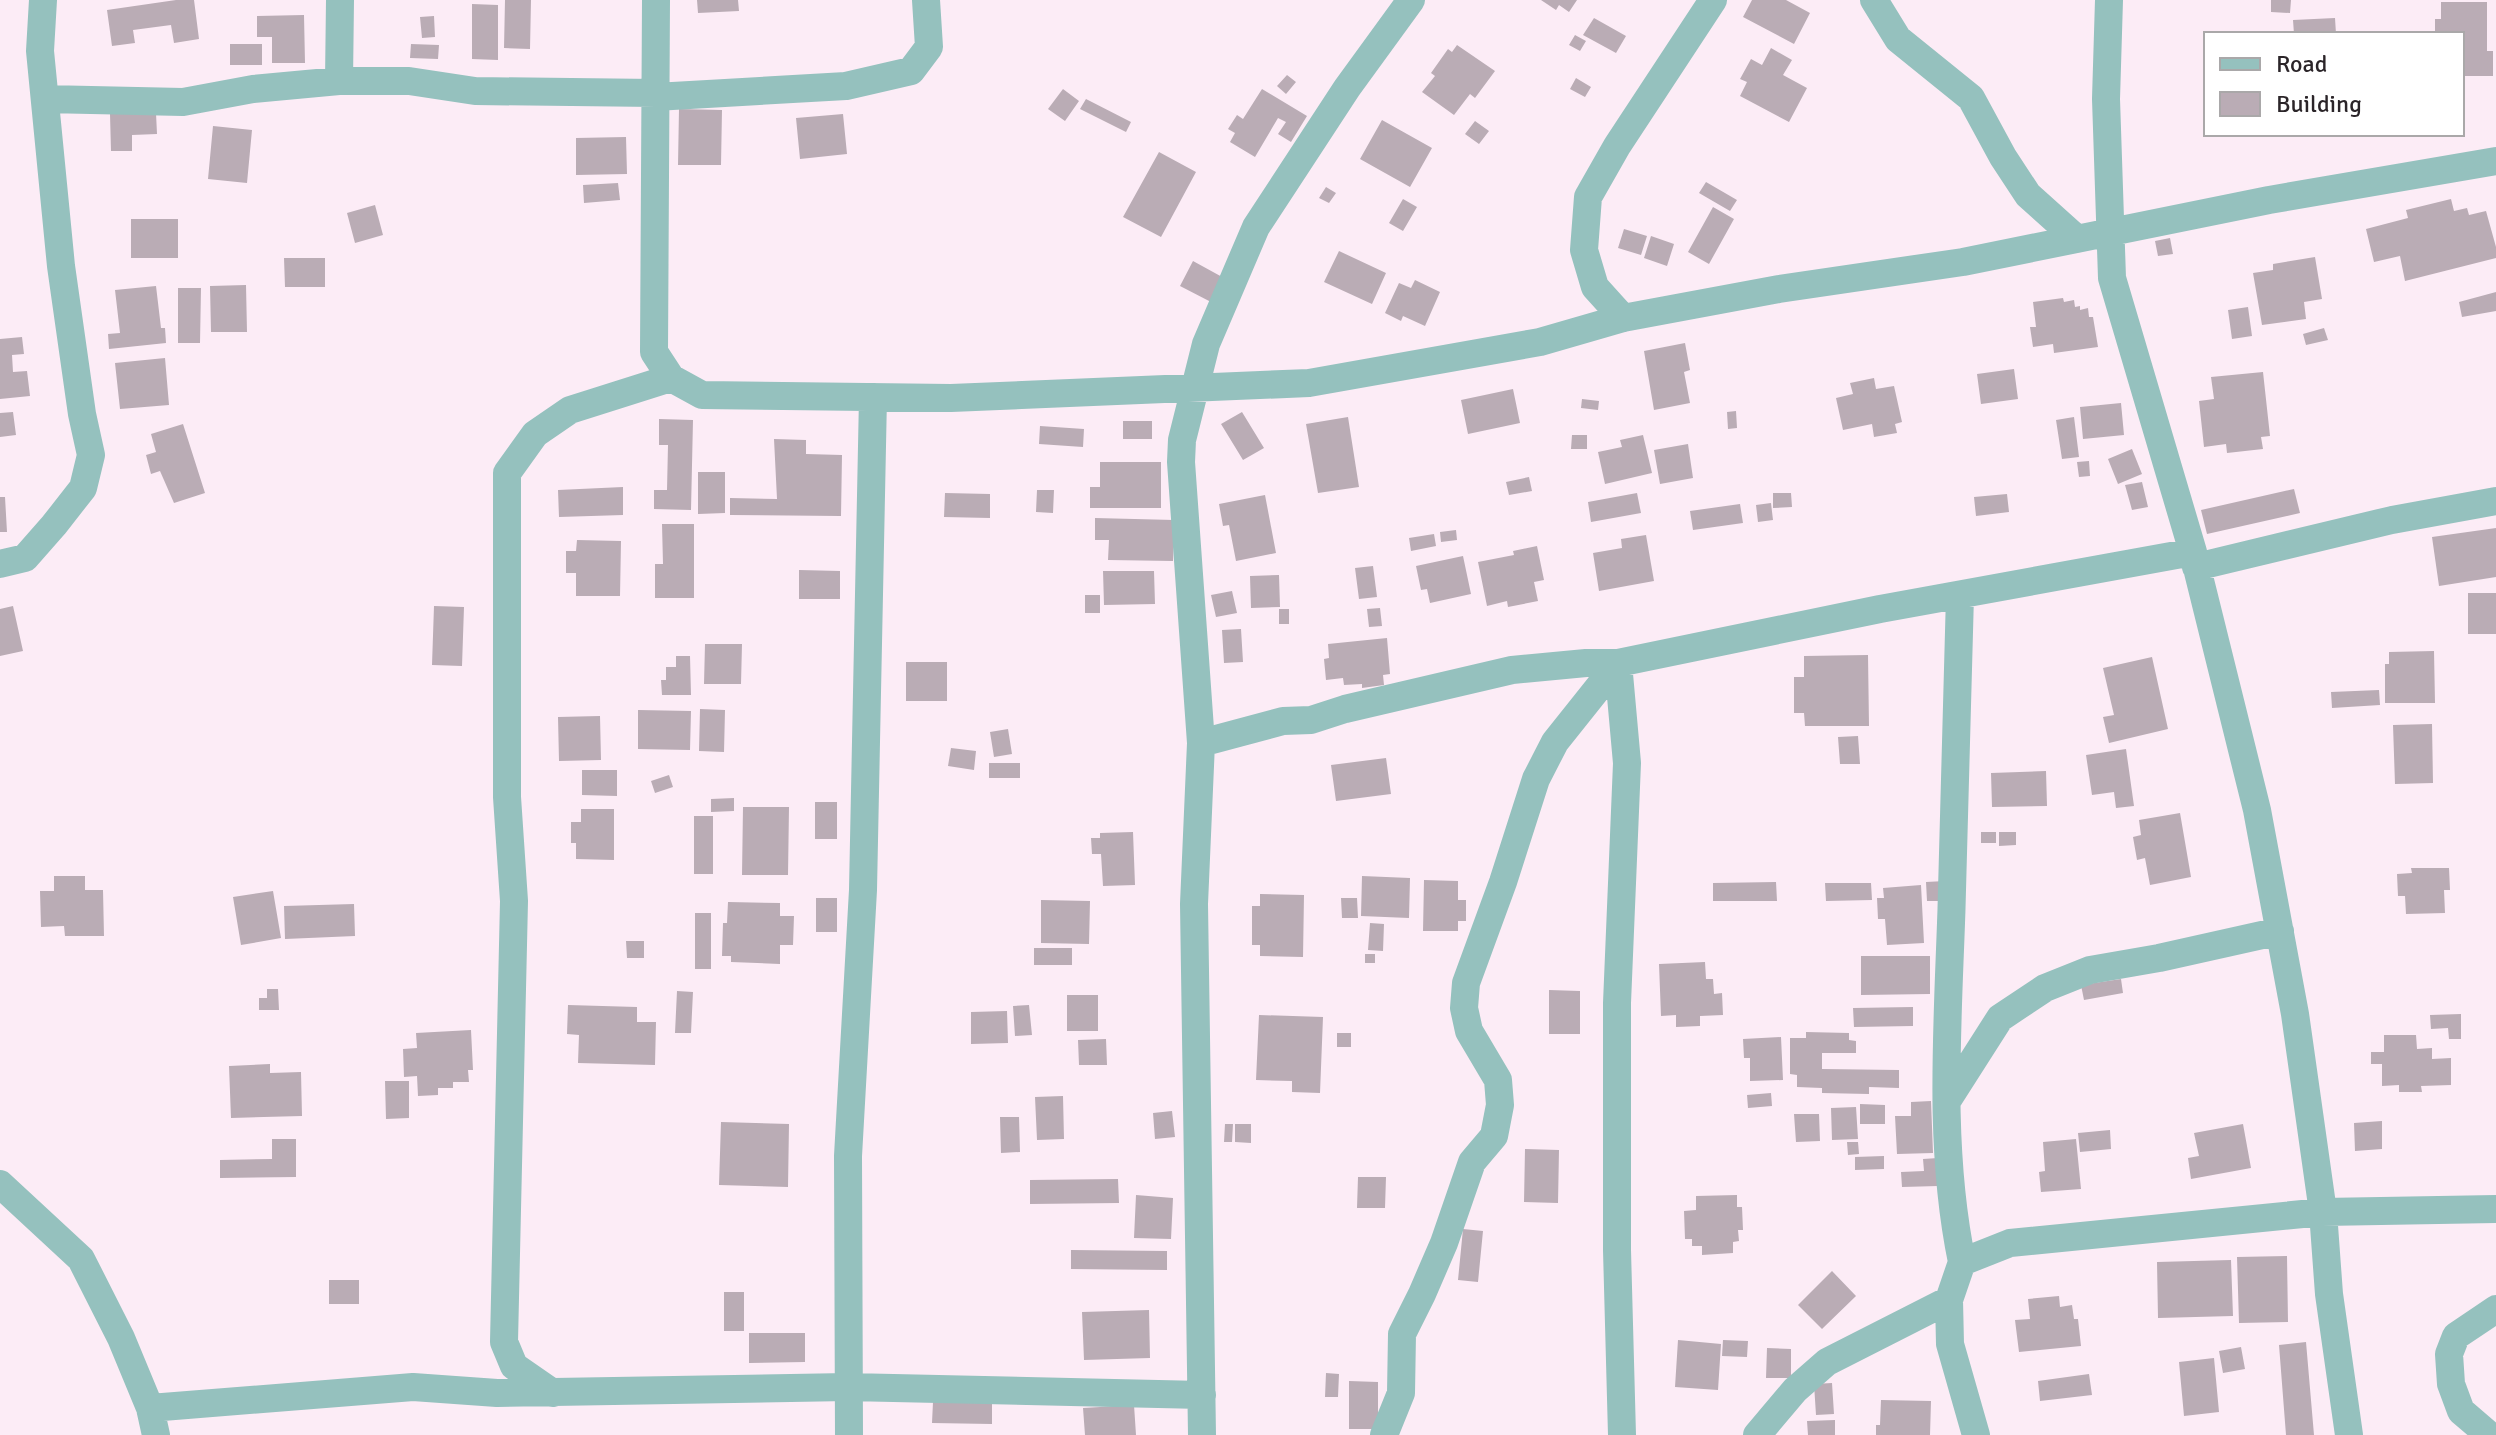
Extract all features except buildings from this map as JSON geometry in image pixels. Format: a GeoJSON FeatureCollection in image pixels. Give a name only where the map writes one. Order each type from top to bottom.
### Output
{"type":"FeatureCollection","features":[{"type":"Feature","properties":{"kind":"street"},"geometry":{"type":"LineString","coordinates":[[0,564],[25,558],[54,525],[83,488],[91,455],[82,414],[61,266],[40,51],[43,0]]}},
{"type":"Feature","properties":{"kind":"street"},"geometry":{"type":"LineString","coordinates":[[339,81],[340,0]]}},
{"type":"Feature","properties":{"kind":"street"},"geometry":{"type":"LineString","coordinates":[[656,0],[654,352],[671,378],[702,395],[951,398],[1309,383],[1540,342],[1623,318],[1779,289],[1963,262],[2269,200],[2496,161]]}},
{"type":"Feature","properties":{"kind":"street"},"geometry":{"type":"LineString","coordinates":[[45,99],[183,102],[253,89],[339,81],[409,81],[475,91],[656,95],[846,86],[911,71],[929,47],[926,0]]}},
{"type":"Feature","properties":{"kind":"street"},"geometry":{"type":"LineString","coordinates":[[1202,1435],[1194,904],[1201,743],[1182,440],[1206,344],[1256,227],[1347,88],[1411,0]]}},
{"type":"Feature","properties":{"kind":"street"},"geometry":{"type":"LineString","coordinates":[[1623,318],[1595,287],[1584,250],[1588,197],[1617,146],[1713,0]]}},
{"type":"Feature","properties":{"kind":"street"},"geometry":{"type":"LineString","coordinates":[[1874,0],[1898,39],[1971,98],[2028,195],[2077,239]]}},
{"type":"Feature","properties":{"kind":"street"},"geometry":{"type":"LineString","coordinates":[[2109,0],[2106,99],[2112,278],[2195,560],[2257,810],[2295,1014],[2323,1212],[2329,1294],[2349,1435]]}},
{"type":"Feature","properties":{"kind":"street"},"geometry":{"type":"LineString","coordinates":[[553,1393],[514,1366],[504,1342],[514,901],[507,797],[507,473],[535,434],[570,410],[671,378]]}},
{"type":"Feature","properties":{"kind":"street"},"geometry":{"type":"LineString","coordinates":[[849,1435],[848,1156],[863,890],[873,397]]}},
{"type":"Feature","properties":{"kind":"street"},"geometry":{"type":"LineString","coordinates":[[1201,743],[1283,721],[1311,720],[1345,709],[1512,670],[1618,663],[1960,595],[2195,560],[2496,501]]}},
{"type":"Feature","properties":{"kind":"street"},"geometry":{"type":"LineString","coordinates":[[1960,595],[1947,1101],[1953,1218],[1962,1262],[1949,1300],[1950,1344],[1976,1435]]}},
{"type":"Feature","properties":{"kind":"street"},"geometry":{"type":"LineString","coordinates":[[1384,1435],[1401,1393],[1402,1334],[1444,1243],[1472,1162],[1494,1136],[1500,1105],[1498,1080],[1469,1031],[1464,1008],[1466,983],[1536,779],[1555,742],[1618,663]]}},
{"type":"Feature","properties":{"kind":"street"},"geometry":{"type":"LineString","coordinates":[[1618,663],[1627,763],[1617,1003],[1617,1250],[1622,1435]]}},
{"type":"Feature","properties":{"kind":"street"},"geometry":{"type":"LineString","coordinates":[[1947,1101],[2000,1018],[2045,988],[2090,970],[2280,931]]}},
{"type":"Feature","properties":{"kind":"street"},"geometry":{"type":"LineString","coordinates":[[0,1184],[81,1259],[121,1338],[153,1422],[413,1387],[497,1393],[848,1387],[1202,1395]]}},
{"type":"Feature","properties":{"kind":"street"},"geometry":{"type":"LineString","coordinates":[[1962,1262],[2010,1243],[2323,1212],[2496,1209]]}},
{"type":"Feature","properties":{"kind":"street"},"geometry":{"type":"LineString","coordinates":[[1757,1435],[1795,1390],[1827,1362],[1949,1300]]}},
{"type":"Feature","properties":{"kind":"street"},"geometry":{"type":"LineString","coordinates":[[2489,1435],[2461,1411],[2451,1384],[2449,1354],[2456,1336],[2496,1309]]}}]}
